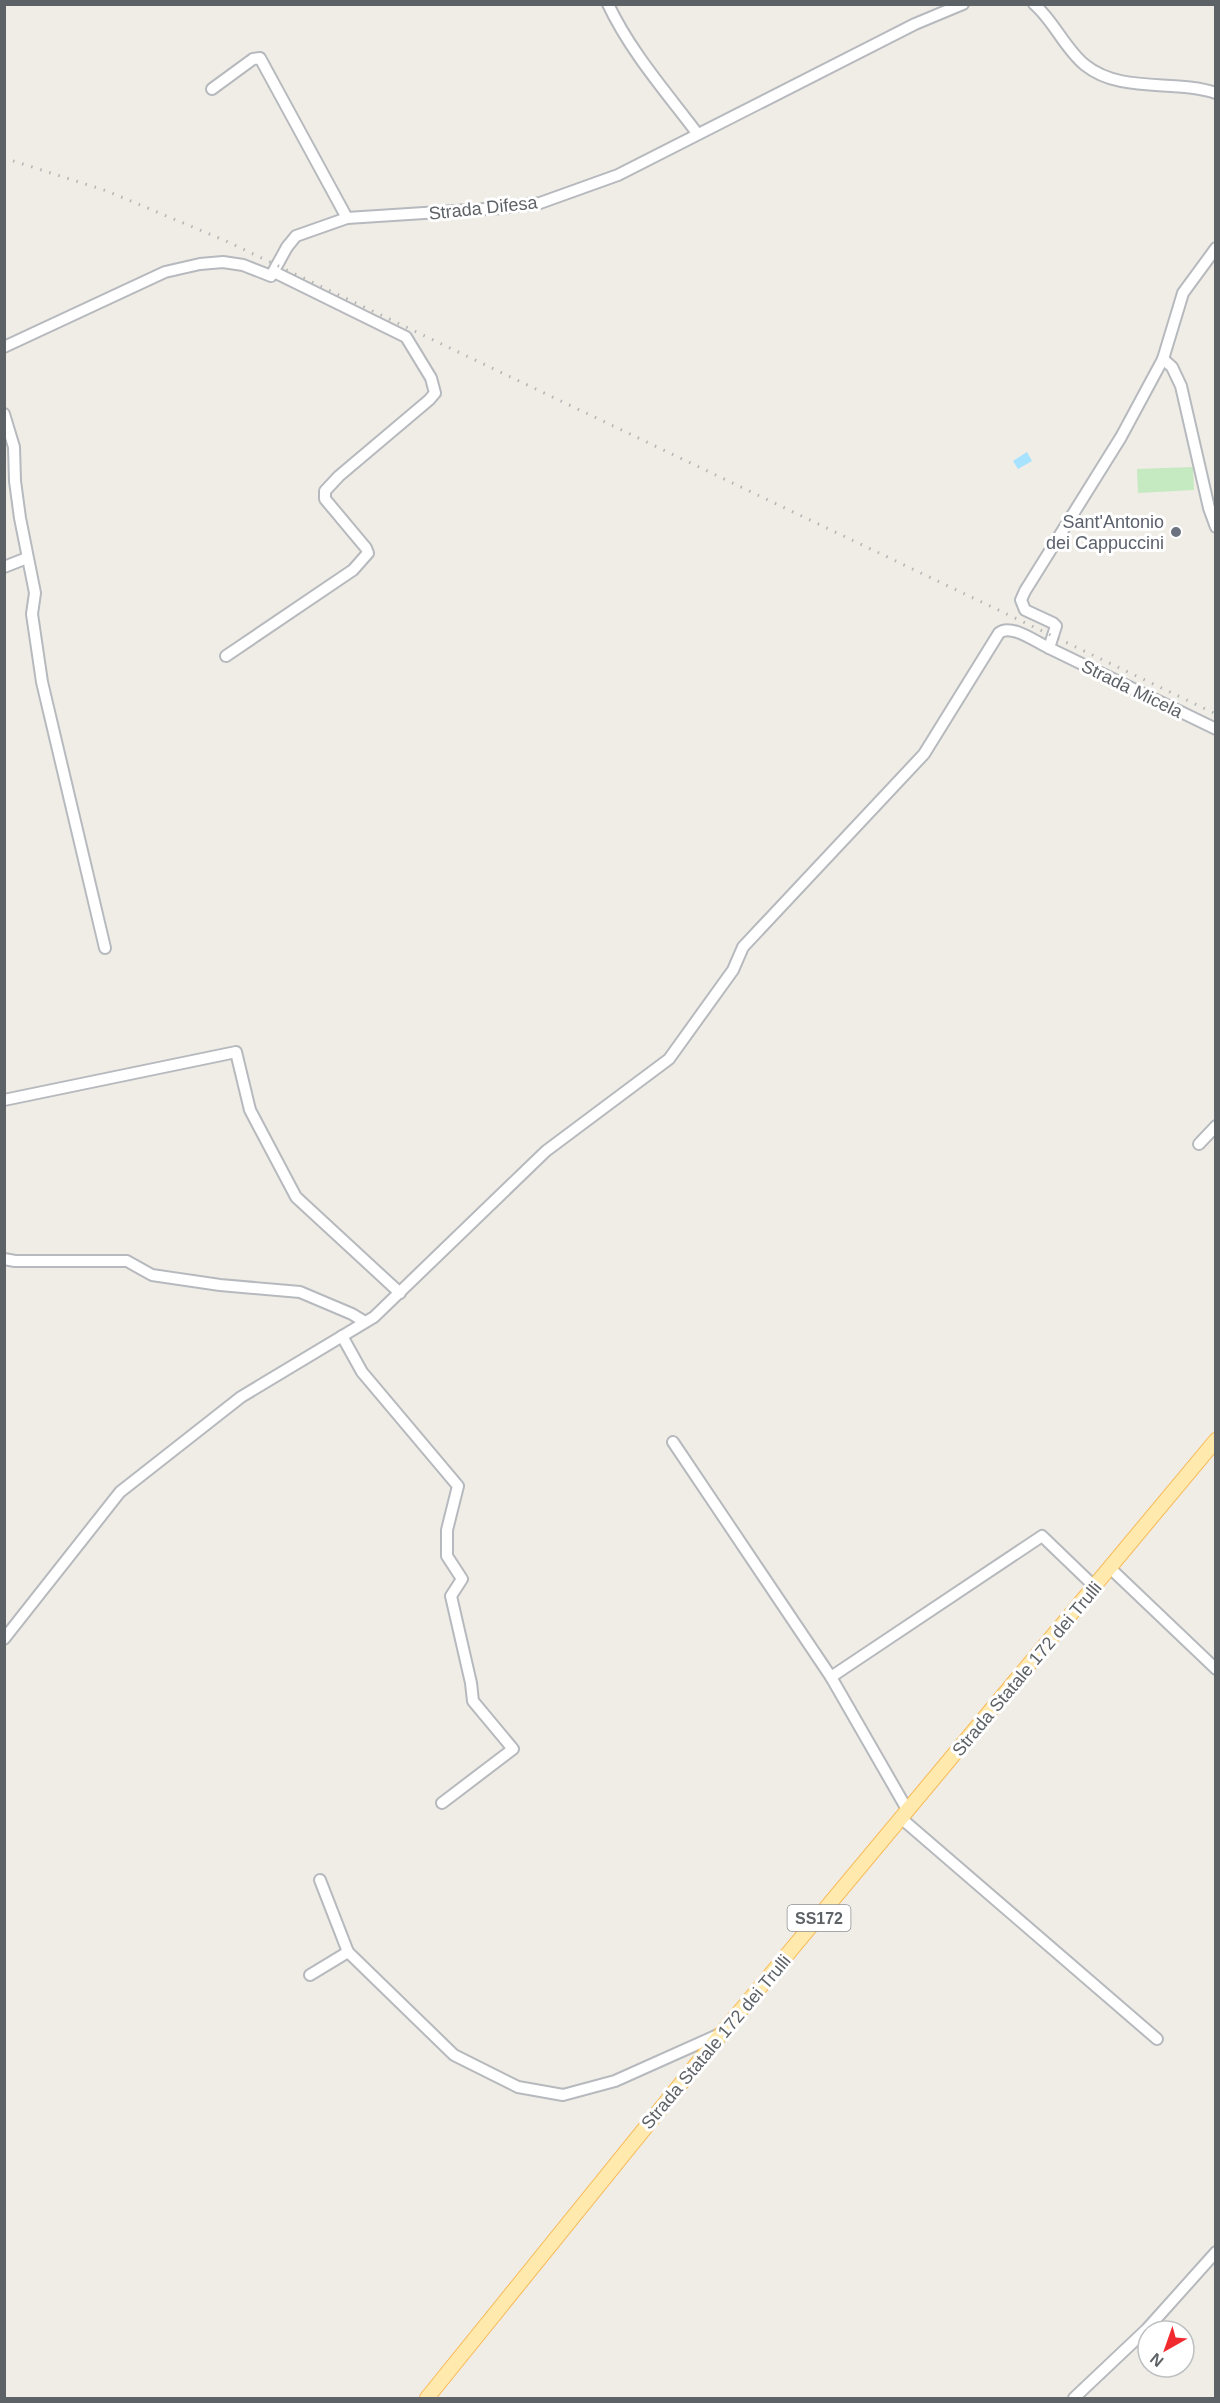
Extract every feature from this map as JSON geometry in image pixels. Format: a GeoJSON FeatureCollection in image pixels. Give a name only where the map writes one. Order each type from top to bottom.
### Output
{"type":"FeatureCollection","features":[{"type":"Feature","properties":{"kind":"main road","name":"Strada Statale 172 dei Trulli"},"geometry":{"type":"LineString","coordinates":[[427,2398],[721,2034],[1215,1440]]}},
{"type":"Feature","properties":{"kind":"street"},"geometry":{"type":"LineString","coordinates":[[608,4],[615,19],[651,72],[697,133]]}},
{"type":"Feature","properties":{"kind":"street","name":"Strada Difesa"},"geometry":{"type":"LineString","coordinates":[[274,272],[287,247],[296,236],[347,218],[501,208],[540,203],[618,175],[915,24],[963,4]]}},
{"type":"Feature","properties":{"kind":"street"},"geometry":{"type":"LineString","coordinates":[[1034,4],[1084,64],[1101,76],[1123,81],[1198,87],[1215,93]]}},
{"type":"Feature","properties":{"kind":"street"},"geometry":{"type":"LineString","coordinates":[[212,89],[253,58],[260,58],[347,218]]}},
{"type":"Feature","properties":{"kind":"street"},"geometry":{"type":"LineString","coordinates":[[1049,648],[1056,627],[1053,623],[1025,610],[1022,600],[1121,437],[1163,359],[1183,293],[1215,248]]}},
{"type":"Feature","properties":{"kind":"street"},"geometry":{"type":"LineString","coordinates":[[4,347],[165,272],[200,264],[223,262],[243,265],[268,276],[274,272],[399,332],[414,347],[435,393],[339,476],[325,491],[325,499],[366,548],[368,553],[366,557],[353,570],[226,656]]}},
{"type":"Feature","properties":{"kind":"street"},"geometry":{"type":"LineString","coordinates":[[1163,359],[1172,367],[1181,386],[1215,527]]}},
{"type":"Feature","properties":{"kind":"street"},"geometry":{"type":"LineString","coordinates":[[4,414],[14,447],[15,481],[34,593],[32,614],[42,682],[105,948]]}},
{"type":"Feature","properties":{"kind":"street"},"geometry":{"type":"LineString","coordinates":[[4,567],[27,558]]}},
{"type":"Feature","properties":{"kind":"street","name":"Strada Micela"},"geometry":{"type":"LineString","coordinates":[[400,1293],[546,1151],[669,1059],[733,970],[744,947],[924,754],[1003,629],[1011,630],[1215,729]]}},
{"type":"Feature","properties":{"kind":"street"},"geometry":{"type":"LineString","coordinates":[[4,1100],[236,1052],[250,1110],[296,1197],[400,1293],[374,1317],[240,1397],[120,1492],[4,1640]]}},
{"type":"Feature","properties":{"kind":"street"},"geometry":{"type":"LineString","coordinates":[[1199,1144],[1215,1126]]}},
{"type":"Feature","properties":{"kind":"street"},"geometry":{"type":"LineString","coordinates":[[4,1259],[15,1261],[127,1261],[152,1275],[220,1285],[300,1292],[352,1314],[365,1322]]}},
{"type":"Feature","properties":{"kind":"street"},"geometry":{"type":"LineString","coordinates":[[342,1336],[362,1372],[458,1486],[447,1530],[447,1556],[462,1579],[451,1596],[473,1701],[513,1749],[442,1803]]}},
{"type":"Feature","properties":{"kind":"street"},"geometry":{"type":"LineString","coordinates":[[673,1443],[831,1677],[905,1815],[1157,2039]]}},
{"type":"Feature","properties":{"kind":"street"},"geometry":{"type":"LineString","coordinates":[[831,1677],[1042,1536],[1095,1587]]}},
{"type":"Feature","properties":{"kind":"street"},"geometry":{"type":"LineString","coordinates":[[1110,1568],[1215,1668]]}},
{"type":"Feature","properties":{"kind":"street"},"geometry":{"type":"LineString","coordinates":[[320,1880],[348,1952],[454,2055],[518,2087],[563,2095],[615,2081],[721,2034]]}},
{"type":"Feature","properties":{"kind":"street"},"geometry":{"type":"LineString","coordinates":[[310,1975],[348,1952]]}},
{"type":"Feature","properties":{"kind":"street"},"geometry":{"type":"LineString","coordinates":[[1074,2398],[1147,2329],[1215,2252]]}},
{"type":"Feature","properties":{"kind":"green space"},"geometry":{"type":"Polygon","coordinates":[[[1193,467],[1194,490],[1138,493],[1137,469],[1193,467]]]}},
{"type":"Feature","properties":{"kind":"water"},"geometry":{"type":"Polygon","coordinates":[[[1027,452],[1032,461],[1018,469],[1013,461],[1027,452]]]}},
{"type":"Feature","properties":{"kind":"railway"},"geometry":{"type":"LineString","coordinates":[[4,158],[107,191],[226,241],[1216,714]]}},
{"type":"Feature","properties":{"kind":"place","name":"Sant'Antonio dei Cappuccini"},"geometry":{"type":"Point","coordinates":[1176,532]}}]}
